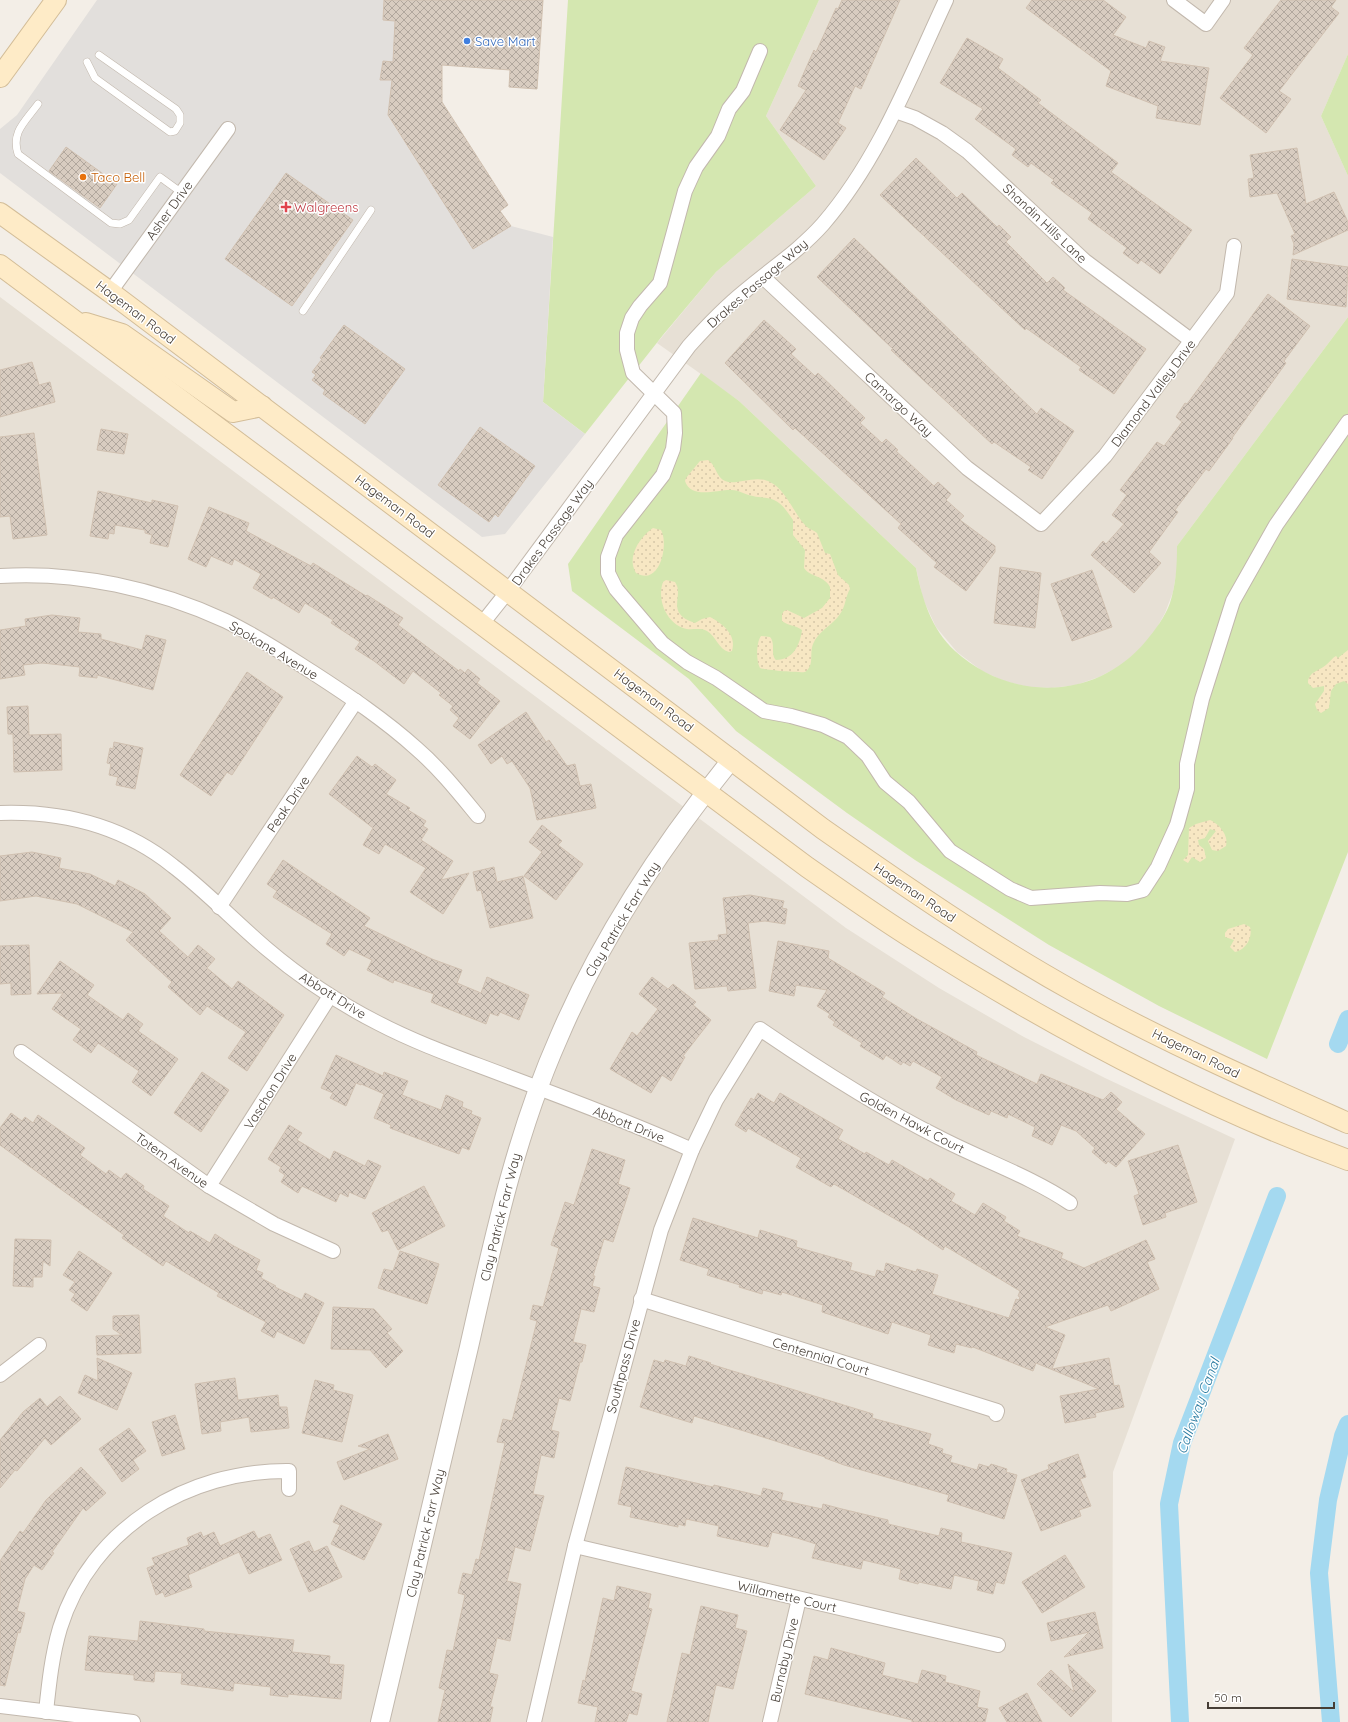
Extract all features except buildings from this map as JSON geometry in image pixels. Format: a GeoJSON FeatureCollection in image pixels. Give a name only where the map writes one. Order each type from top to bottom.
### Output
{"type":"FeatureCollection","features":[{"type":"Feature","properties":{"kind":"main road"},"geometry":{"type":"LineString","coordinates":[[0,77],[56,0]]}},
{"type":"Feature","properties":{"kind":"main road","name":"Hageman Road"},"geometry":{"type":"LineString","coordinates":[[0,213],[110,292],[823,829],[943,912],[1015,958],[1135,1024],[1197,1055],[1348,1123]]}},
{"type":"Feature","properties":{"kind":"main road"},"geometry":{"type":"LineString","coordinates":[[0,265],[807,868],[913,940],[1086,1041],[1162,1080],[1240,1116],[1348,1160]]}},
{"type":"Feature","properties":{"kind":"main road"},"geometry":{"type":"LineString","coordinates":[[73,319],[122,334],[233,412],[262,406]]}},
{"type":"Feature","properties":{"kind":"street","name":"Drakes Passage Way"},"geometry":{"type":"LineString","coordinates":[[481,625],[508,591],[689,346],[716,316],[793,253],[816,231],[847,194],[870,161],[895,111],[946,0]]}},
{"type":"Feature","properties":{"kind":"street"},"geometry":{"type":"LineString","coordinates":[[1174,0],[1206,24],[1223,0]]}},
{"type":"Feature","properties":{"kind":"street"},"geometry":{"type":"LineString","coordinates":[[760,51],[743,91],[729,110],[718,136],[696,168],[685,191],[660,283],[640,306],[632,318],[627,333],[627,350],[633,373],[674,413],[675,433],[673,449],[663,475],[616,535],[608,557],[608,573],[616,589],[662,643],[687,662],[716,678],[764,711],[823,725],[848,737],[868,756],[885,782],[909,802],[950,851],[1010,889],[1031,898],[1100,893],[1127,894],[1143,890],[1158,867],[1177,825],[1187,789],[1187,764],[1202,699],[1233,601],[1276,525],[1318,468],[1348,422]]}},
{"type":"Feature","properties":{"kind":"street","name":"Shandin Hills Lane"},"geometry":{"type":"LineString","coordinates":[[895,111],[915,118],[942,133],[967,151],[1085,262],[1192,341]]}},
{"type":"Feature","properties":{"kind":"street","name":"Asher Drive"},"geometry":{"type":"LineString","coordinates":[[110,292],[228,129]]}},
{"type":"Feature","properties":{"kind":"street","name":"Diamond Valley Drive"},"geometry":{"type":"LineString","coordinates":[[1041,524],[1106,456],[1227,293],[1234,246]]}},
{"type":"Feature","properties":{"kind":"street","name":"Camargo Way"},"geometry":{"type":"LineString","coordinates":[[764,277],[966,468],[1041,524]]}},
{"type":"Feature","properties":{"kind":"street","name":"Spokane Avenue"},"geometry":{"type":"LineString","coordinates":[[0,576],[55,576],[97,581],[139,590],[187,605],[226,621],[264,641],[377,716],[418,749],[448,780],[478,816]]}},
{"type":"Feature","properties":{"kind":"street","name":"Peak Drive"},"geometry":{"type":"LineString","coordinates":[[220,907],[356,701]]}},
{"type":"Feature","properties":{"kind":"street","name":"Clay Patrick Farr Way"},"geometry":{"type":"LineString","coordinates":[[380,1722],[506,1187],[538,1088],[559,1036],[583,985],[617,922],[646,874],[732,759]]}},
{"type":"Feature","properties":{"kind":"street","name":"Abbott Drive"},"geometry":{"type":"LineString","coordinates":[[0,813],[24,812],[55,815],[84,821],[117,832],[148,848],[173,866],[268,950],[330,996],[378,1023],[428,1046],[633,1124],[692,1150]]}},
{"type":"Feature","properties":{"kind":"street","name":"Vaschon Drive"},"geometry":{"type":"LineString","coordinates":[[209,1186],[330,996]]}},
{"type":"Feature","properties":{"kind":"street","name":"Southpass Drive"},"geometry":{"type":"LineString","coordinates":[[534,1722],[575,1546],[661,1230],[692,1150],[716,1100],[760,1029]]}},
{"type":"Feature","properties":{"kind":"street","name":"Golden Hawk Court"},"geometry":{"type":"LineString","coordinates":[[760,1029],[849,1088],[905,1120],[962,1150],[1051,1190],[1070,1203]]}},
{"type":"Feature","properties":{"kind":"street","name":"Totem Avenue"},"geometry":{"type":"LineString","coordinates":[[21,1052],[209,1186],[274,1224],[333,1252]]}},
{"type":"Feature","properties":{"kind":"street","name":"Centennial Court"},"geometry":{"type":"LineString","coordinates":[[641,1299],[997,1411],[996,1414]]}},
{"type":"Feature","properties":{"kind":"street"},"geometry":{"type":"LineString","coordinates":[[0,1375],[39,1344]]}},
{"type":"Feature","properties":{"kind":"street"},"geometry":{"type":"LineString","coordinates":[[46,1712],[52,1658],[61,1627],[73,1597],[89,1570],[101,1555],[133,1523],[156,1506],[180,1493],[210,1481],[245,1473],[289,1471],[289,1489]]}},
{"type":"Feature","properties":{"kind":"street","name":"Willamette Court"},"geometry":{"type":"LineString","coordinates":[[575,1546],[998,1646]]}},
{"type":"Feature","properties":{"kind":"street","name":"Burnaby Drive"},"geometry":{"type":"LineString","coordinates":[[770,1722],[798,1599]]}},
{"type":"Feature","properties":{"kind":"street"},"geometry":{"type":"LineString","coordinates":[[0,1706],[133,1722]]}},
{"type":"Feature","properties":{"kind":"lane"},"geometry":{"type":"LineString","coordinates":[[87,62],[95,78],[170,132],[175,131],[180,123],[180,115],[176,109],[99,55]]}},
{"type":"Feature","properties":{"kind":"lane"},"geometry":{"type":"LineString","coordinates":[[38,104],[16,135],[15,143],[18,154],[111,223],[120,224],[129,220],[160,177],[182,193]]}},
{"type":"Feature","properties":{"kind":"lane"},"geometry":{"type":"LineString","coordinates":[[303,310],[371,210]]}},
{"type":"Feature","properties":{"kind":"shaded area"},"geometry":{"type":"Polygon","coordinates":[[[97,0],[384,0],[383,20],[395,21],[393,62],[383,61],[380,79],[392,80],[388,116],[473,249],[511,226],[553,237],[543,402],[585,434],[505,534],[482,537],[0,173],[0,129],[17,115],[97,0]]]}},
{"type":"Feature","properties":{"kind":"shaded area"},"geometry":{"type":"Polygon","coordinates":[[[819,0],[1348,0],[1348,54],[1321,116],[1348,176],[1348,317],[1177,546],[1177,569],[1173,592],[1165,613],[1154,633],[1138,651],[1120,666],[1099,677],[1076,685],[1052,688],[1028,687],[1004,681],[982,671],[957,652],[936,627],[923,599],[916,568],[739,401],[657,343],[716,272],[816,186],[766,116],[819,0]]]}},
{"type":"Feature","properties":{"kind":"shaded area"},"geometry":{"type":"Polygon","coordinates":[[[0,297],[846,928],[939,988],[1024,1037],[1105,1078],[1235,1139],[1113,1472],[1112,1722],[0,1722],[0,297]]]}},
{"type":"Feature","properties":{"kind":"green space"},"geometry":{"type":"Polygon","coordinates":[[[568,0],[819,0],[766,116],[816,186],[716,272],[663,335],[585,434],[543,402],[568,0]]]}},
{"type":"Feature","properties":{"kind":"green space"},"geometry":{"type":"Polygon","coordinates":[[[1348,54],[1348,176],[1321,116],[1348,54]]]}},
{"type":"Feature","properties":{"kind":"green space"},"geometry":{"type":"Polygon","coordinates":[[[1348,317],[1348,852],[1267,1059],[1159,1006],[1049,945],[915,860],[847,813],[736,731],[689,679],[572,591],[568,564],[701,373],[739,401],[916,568],[921,591],[934,623],[955,651],[977,668],[1001,679],[1027,686],[1053,688],[1078,684],[1103,675],[1126,661],[1146,641],[1156,628],[1170,603],[1174,589],[1177,546],[1348,317]]]}},
{"type":"Feature","properties":{"kind":"sand"},"geometry":{"type":"Polygon","coordinates":[[[708,460],[711,462],[720,477],[725,481],[735,482],[758,479],[770,482],[781,490],[805,525],[817,533],[825,553],[830,554],[838,575],[849,585],[850,589],[842,611],[837,618],[815,639],[812,648],[811,663],[805,672],[768,670],[760,668],[757,657],[759,639],[761,636],[770,637],[773,643],[773,655],[776,660],[787,657],[795,651],[802,630],[782,621],[782,614],[787,610],[804,618],[822,608],[830,598],[830,587],[828,583],[804,568],[805,550],[793,535],[793,520],[780,503],[769,498],[756,497],[735,490],[699,492],[688,487],[685,481],[686,478],[700,461],[708,460]]]}},
{"type":"Feature","properties":{"kind":"sand"},"geometry":{"type":"Polygon","coordinates":[[[653,528],[661,530],[664,545],[663,553],[657,569],[651,574],[644,576],[636,573],[633,567],[634,554],[639,542],[653,528]]]}},
{"type":"Feature","properties":{"kind":"sand"},"geometry":{"type":"Polygon","coordinates":[[[666,580],[675,582],[678,593],[677,604],[680,614],[686,619],[695,623],[710,617],[720,623],[731,635],[733,645],[732,651],[729,652],[722,648],[707,631],[701,629],[683,628],[671,620],[664,608],[661,595],[663,582],[666,580]]]}},
{"type":"Feature","properties":{"kind":"sand"},"geometry":{"type":"Polygon","coordinates":[[[1348,650],[1348,684],[1344,681],[1336,684],[1331,691],[1329,708],[1321,713],[1317,710],[1315,704],[1324,691],[1324,686],[1313,688],[1308,683],[1308,679],[1312,674],[1336,656],[1338,658],[1348,650]]]}},
{"type":"Feature","properties":{"kind":"sand"},"geometry":{"type":"Polygon","coordinates":[[[1210,820],[1217,824],[1225,834],[1227,842],[1226,846],[1218,851],[1212,850],[1208,841],[1216,831],[1210,829],[1205,838],[1198,840],[1199,845],[1204,849],[1206,858],[1200,862],[1192,857],[1188,863],[1183,860],[1188,855],[1189,828],[1196,824],[1210,820]]]}},
{"type":"Feature","properties":{"kind":"sand"},"geometry":{"type":"Polygon","coordinates":[[[1244,924],[1250,927],[1251,931],[1249,939],[1242,949],[1235,952],[1230,947],[1234,940],[1225,937],[1225,933],[1228,929],[1244,924]]]}},
{"type":"Feature","properties":{"kind":"waterway","name":"Calloway Canal"},"geometry":{"type":"LineString","coordinates":[[1338,1044],[1348,1019]]}},
{"type":"Feature","properties":{"kind":"waterway","name":"Calloway Canal"},"geometry":{"type":"LineString","coordinates":[[1180,1722],[1169,1504],[1182,1443],[1277,1196]]}},
{"type":"Feature","properties":{"kind":"waterway"},"geometry":{"type":"LineString","coordinates":[[1331,1722],[1319,1573],[1328,1500],[1343,1436],[1348,1424]]}},
{"type":"Feature","properties":{"kind":"place","name":"Save Mart"},"geometry":{"type":"Point","coordinates":[467,41]}},
{"type":"Feature","properties":{"kind":"place","name":"Taco Bell"},"geometry":{"type":"Point","coordinates":[83,177]}},
{"type":"Feature","properties":{"kind":"place","name":"Walgreens"},"geometry":{"type":"Point","coordinates":[286,207]}}]}
